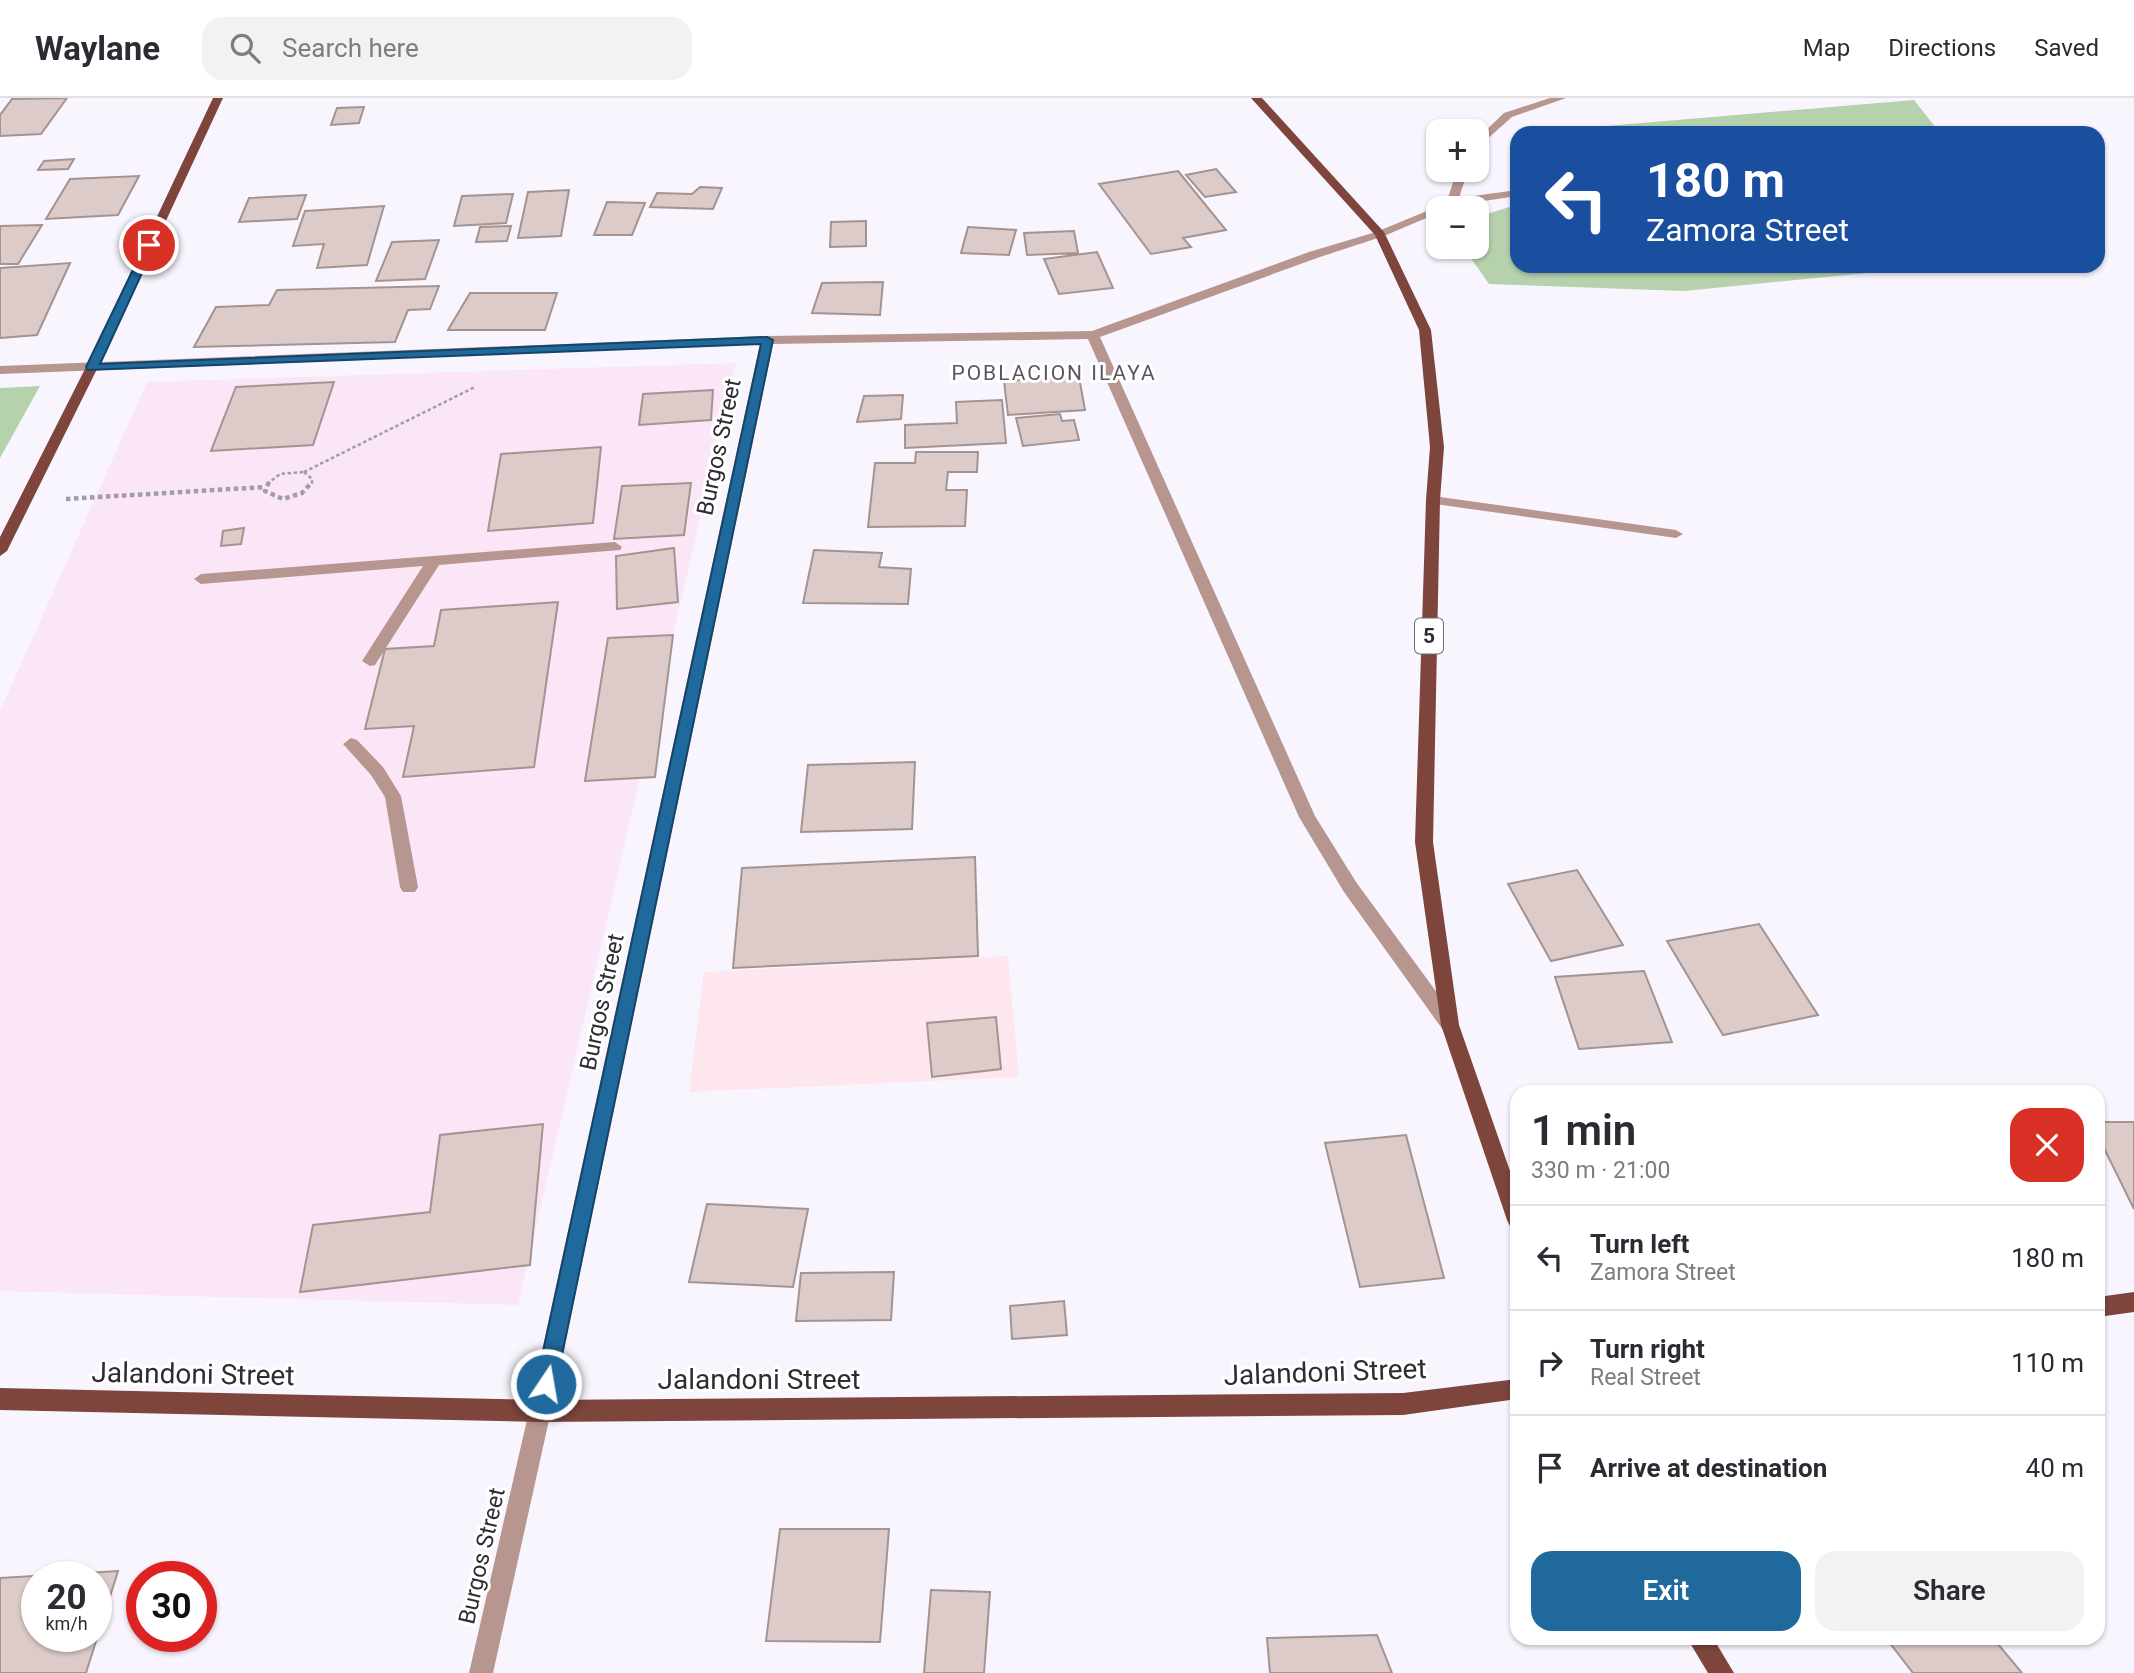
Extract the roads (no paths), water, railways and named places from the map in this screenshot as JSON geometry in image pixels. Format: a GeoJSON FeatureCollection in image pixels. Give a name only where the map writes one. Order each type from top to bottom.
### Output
{"type":"FeatureCollection","features":[{"type":"Feature","properties":{"kind":"main road"},"geometry":{"type":"LineString","coordinates":[[0,551],[92,367],[218,98]]}},
{"type":"Feature","properties":{"kind":"main road","name":"5"},"geometry":{"type":"LineString","coordinates":[[1256,98],[1380,234],[1425,330],[1437,447],[1433,500],[1424,842],[1450,1025],[1510,1200]]}},
{"type":"Feature","properties":{"kind":"main road"},"geometry":{"type":"LineString","coordinates":[[2105,1306],[2134,1302]]}},
{"type":"Feature","properties":{"kind":"main road","name":"Jalandoni Street"},"geometry":{"type":"LineString","coordinates":[[0,1399],[540,1411],[1403,1404],[1510,1390]]}},
{"type":"Feature","properties":{"kind":"main road"},"geometry":{"type":"LineString","coordinates":[[1704,1645],[1722,1673]]}},
{"type":"Feature","properties":{"kind":"street"},"geometry":{"type":"LineString","coordinates":[[1489,133],[1508,115],[1561,98]]}},
{"type":"Feature","properties":{"kind":"street"},"geometry":{"type":"LineString","coordinates":[[1489,198],[1510,194]]}},
{"type":"Feature","properties":{"kind":"street"},"geometry":{"type":"LineString","coordinates":[[0,370],[767,340],[1093,335],[1301,259],[1380,234],[1426,215]]}},
{"type":"Feature","properties":{"kind":"street"},"geometry":{"type":"LineString","coordinates":[[1093,335],[1307,817],[1350,887],[1450,1025]]}},
{"type":"Feature","properties":{"kind":"street","name":"Burgos Street"},"geometry":{"type":"LineString","coordinates":[[481,1673],[540,1411],[767,340]]}},
{"type":"Feature","properties":{"kind":"street"},"geometry":{"type":"LineString","coordinates":[[1433,500],[1676,534]]}},
{"type":"Feature","properties":{"kind":"street"},"geometry":{"type":"LineString","coordinates":[[201,579],[615,547]]}},
{"type":"Feature","properties":{"kind":"street"},"geometry":{"type":"LineString","coordinates":[[370,661],[434,561]]}},
{"type":"Feature","properties":{"kind":"street"},"geometry":{"type":"LineString","coordinates":[[351,744],[377,771],[393,796],[409,887]]}},
{"type":"Feature","properties":{"kind":"district","name":"POBLACION ILAYA"},"geometry":{"type":"Point","coordinates":[1054,373]}}]}
